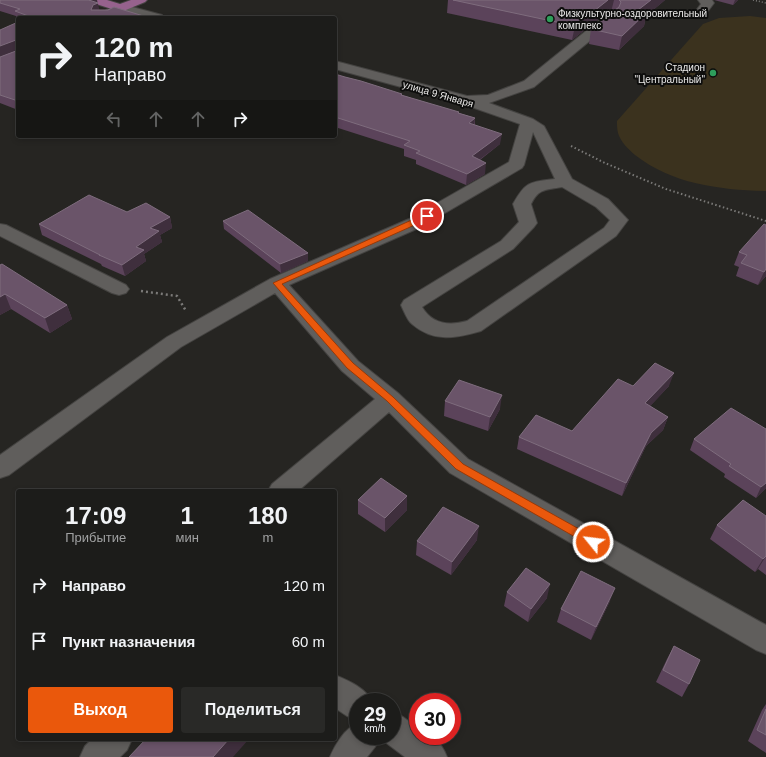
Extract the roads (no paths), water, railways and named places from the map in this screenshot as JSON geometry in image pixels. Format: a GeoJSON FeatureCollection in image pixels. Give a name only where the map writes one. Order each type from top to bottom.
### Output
{"type":"FeatureCollection","features":[{"type":"Feature","properties":{"kind":"main road"},"geometry":{"type":"LineString","coordinates":[[94,0],[121,8],[141,0]]}},
{"type":"Feature","properties":{"kind":"street"},"geometry":{"type":"LineString","coordinates":[[701,12],[708,4],[704,0]]}},
{"type":"Feature","properties":{"kind":"street"},"geometry":{"type":"LineString","coordinates":[[104,16],[121,8],[151,16]]}},
{"type":"Feature","properties":{"kind":"street"},"geometry":{"type":"LineString","coordinates":[[465,100],[490,99],[528,84],[611,17]]}},
{"type":"Feature","properties":{"kind":"street","name":"улица 9 Января"},"geometry":{"type":"LineString","coordinates":[[337,66],[465,100],[533,126]]}},
{"type":"Feature","properties":{"kind":"street"},"geometry":{"type":"LineString","coordinates":[[533,126],[566,182],[602,203],[618,220],[610,232],[474,326],[455,331],[437,330],[418,319],[411,305],[507,245],[528,223],[522,204],[529,191],[539,186],[566,182]]}},
{"type":"Feature","properties":{"kind":"street"},"geometry":{"type":"LineString","coordinates":[[0,468],[174,342],[277,283],[415,223],[516,165],[533,126]]}},
{"type":"Feature","properties":{"kind":"street"},"geometry":{"type":"LineString","coordinates":[[0,229],[119,289]]}},
{"type":"Feature","properties":{"kind":"street"},"geometry":{"type":"LineString","coordinates":[[277,283],[350,366],[390,399],[459,466],[766,640]]}},
{"type":"Feature","properties":{"kind":"street"},"geometry":{"type":"LineString","coordinates":[[283,489],[390,399]]}},
{"type":"Feature","properties":{"kind":"street"},"geometry":{"type":"LineString","coordinates":[[337,691],[349,699]]}},
{"type":"Feature","properties":{"kind":"street"},"geometry":{"type":"LineString","coordinates":[[401,735],[432,757]]}},
{"type":"Feature","properties":{"kind":"street"},"geometry":{"type":"LineString","coordinates":[[96,757],[114,741]]}},
{"type":"Feature","properties":{"kind":"street"},"geometry":{"type":"LineString","coordinates":[[346,757],[356,745]]}},
{"type":"Feature","properties":{"kind":"place","name":"Физкультурно-оздоровительный комплекс"},"geometry":{"type":"Point","coordinates":[550,19]}},
{"type":"Feature","properties":{"kind":"place","name":"Стадион \"Центральный\""},"geometry":{"type":"Point","coordinates":[713,73]}}]}
